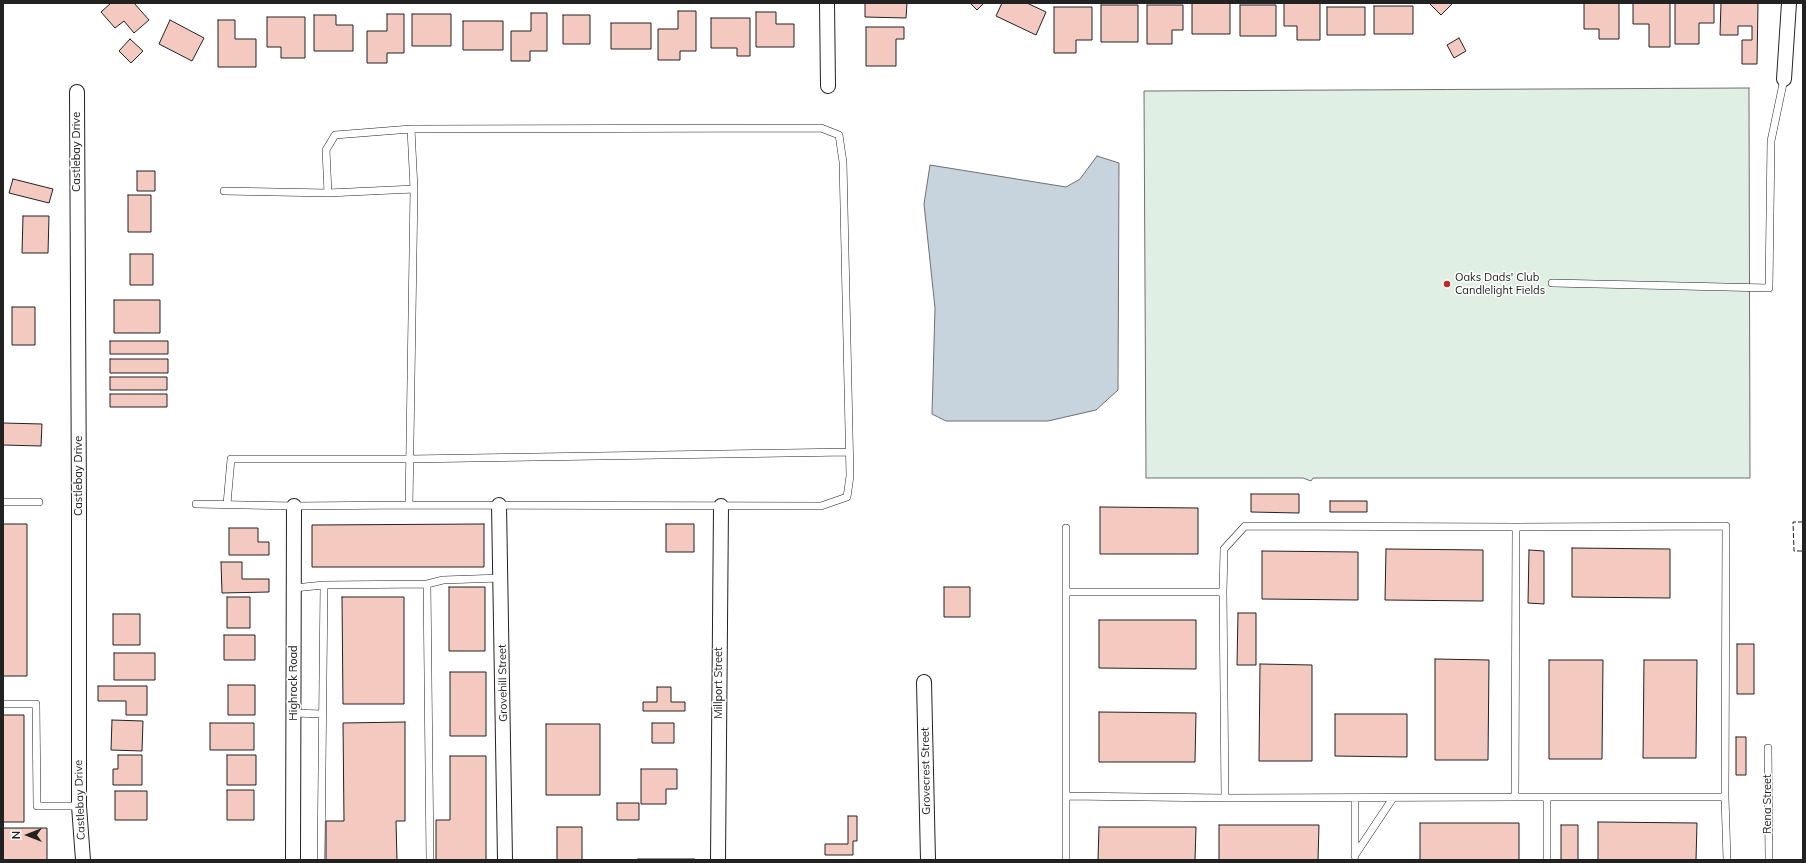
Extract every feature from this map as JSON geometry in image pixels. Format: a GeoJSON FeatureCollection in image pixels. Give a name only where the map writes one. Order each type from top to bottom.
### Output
{"type":"FeatureCollection","features":[{"type":"Feature","properties":{"kind":"street"},"geometry":{"type":"LineString","coordinates":[[827,3],[828,86]]}},
{"type":"Feature","properties":{"kind":"street"},"geometry":{"type":"LineString","coordinates":[[1784,79],[1789,3]]}},
{"type":"Feature","properties":{"kind":"street","name":"Castlebay Drive"},"geometry":{"type":"LineString","coordinates":[[77,92],[80,499],[79,806],[83,860]]}},
{"type":"Feature","properties":{"kind":"street","name":"Grovehill Street"},"geometry":{"type":"LineString","coordinates":[[499,505],[505,860]]}},
{"type":"Feature","properties":{"kind":"street","name":"Highrock Road"},"geometry":{"type":"LineString","coordinates":[[293,860],[294,506]]}},
{"type":"Feature","properties":{"kind":"street","name":"Millport Street"},"geometry":{"type":"LineString","coordinates":[[718,860],[721,506]]}},
{"type":"Feature","properties":{"kind":"street","name":"Grovecrest Street"},"geometry":{"type":"LineString","coordinates":[[924,682],[928,860]]}},
{"type":"Feature","properties":{"kind":"lane"},"geometry":{"type":"LineString","coordinates":[[1552,283],[1769,288],[1771,141],[1784,79]]}},
{"type":"Feature","properties":{"kind":"lane"},"geometry":{"type":"LineString","coordinates":[[196,504],[294,506],[821,506],[847,497],[850,476],[843,162],[839,135],[821,128],[412,129],[335,135],[326,150],[328,193]]}},
{"type":"Feature","properties":{"kind":"lane"},"geometry":{"type":"LineString","coordinates":[[409,505],[414,188],[412,129]]}},
{"type":"Feature","properties":{"kind":"lane"},"geometry":{"type":"LineString","coordinates":[[224,190],[328,193],[414,188]]}},
{"type":"Feature","properties":{"kind":"lane"},"geometry":{"type":"LineString","coordinates":[[227,504],[231,458],[409,458],[849,452]]}},
{"type":"Feature","properties":{"kind":"lane"},"geometry":{"type":"LineString","coordinates":[[3,502],[39,502]]}},
{"type":"Feature","properties":{"kind":"lane"},"geometry":{"type":"LineString","coordinates":[[1225,798],[1224,549],[1245,526],[1726,526],[1726,860]]}},
{"type":"Feature","properties":{"kind":"lane"},"geometry":{"type":"LineString","coordinates":[[1514,797],[1516,527]]}},
{"type":"Feature","properties":{"kind":"lane"},"geometry":{"type":"LineString","coordinates":[[1066,528],[1066,860]]}},
{"type":"Feature","properties":{"kind":"lane"},"geometry":{"type":"LineString","coordinates":[[294,588],[324,585],[427,584],[443,580],[501,578]]}},
{"type":"Feature","properties":{"kind":"lane"},"geometry":{"type":"LineString","coordinates":[[427,584],[430,860]]}},
{"type":"Feature","properties":{"kind":"lane"},"geometry":{"type":"LineString","coordinates":[[321,860],[324,585]]}},
{"type":"Feature","properties":{"kind":"lane"},"geometry":{"type":"LineString","coordinates":[[1066,592],[1223,592]]}},
{"type":"Feature","properties":{"kind":"lane"},"geometry":{"type":"LineString","coordinates":[[3,704],[36,704],[37,806],[79,806]]}},
{"type":"Feature","properties":{"kind":"lane"},"geometry":{"type":"LineString","coordinates":[[294,713],[322,714]]}},
{"type":"Feature","properties":{"kind":"lane","name":"Rena Street"},"geometry":{"type":"LineString","coordinates":[[1768,748],[1769,860]]}},
{"type":"Feature","properties":{"kind":"lane"},"geometry":{"type":"LineString","coordinates":[[1066,796],[1225,798],[1726,797]]}},
{"type":"Feature","properties":{"kind":"lane"},"geometry":{"type":"LineString","coordinates":[[1547,797],[1547,860]]}},
{"type":"Feature","properties":{"kind":"lane"},"geometry":{"type":"LineString","coordinates":[[1356,798],[1356,858]]}},
{"type":"Feature","properties":{"kind":"lane"},"geometry":{"type":"LineString","coordinates":[[1356,858],[1393,798]]}},
{"type":"Feature","properties":{"kind":"green space","name":"Oaks Dads' Club Candlelight Fields"},"geometry":{"type":"Polygon","coordinates":[[[1749,88],[1750,478],[1313,478],[1311,481],[1303,478],[1146,478],[1144,91],[1749,88]]]}},
{"type":"Feature","properties":{"kind":"shaded area"},"geometry":{"type":"Polygon","coordinates":[[[1097,156],[1119,163],[1118,390],[1096,410],[1048,421],[946,421],[932,414],[935,308],[924,204],[930,165],[1066,187],[1080,179],[1097,156]]]}},
{"type":"Feature","properties":{"kind":"building"},"geometry":{"type":"Polygon","coordinates":[[[111,3],[134,3],[149,20],[134,33],[124,21],[115,28],[101,12],[111,3]]]}},
{"type":"Feature","properties":{"kind":"building"},"geometry":{"type":"Polygon","coordinates":[[[865,3],[907,3],[906,18],[865,17],[865,3]]]}},
{"type":"Feature","properties":{"kind":"building"},"geometry":{"type":"Polygon","coordinates":[[[970,3],[984,3],[977,10],[970,3]]]}},
{"type":"Feature","properties":{"kind":"building"},"geometry":{"type":"Polygon","coordinates":[[[1002,3],[1027,3],[1046,12],[1036,35],[996,16],[1002,3]]]}},
{"type":"Feature","properties":{"kind":"building"},"geometry":{"type":"Polygon","coordinates":[[[1192,3],[1230,3],[1230,34],[1192,34],[1192,3]]]}},
{"type":"Feature","properties":{"kind":"building"},"geometry":{"type":"Polygon","coordinates":[[[1284,3],[1320,3],[1320,40],[1297,40],[1297,26],[1284,26],[1284,3]]]}},
{"type":"Feature","properties":{"kind":"building"},"geometry":{"type":"Polygon","coordinates":[[[1429,3],[1453,3],[1441,15],[1429,3]]]}},
{"type":"Feature","properties":{"kind":"building"},"geometry":{"type":"Polygon","coordinates":[[[1584,3],[1619,3],[1619,39],[1599,39],[1599,29],[1584,29],[1584,3]]]}},
{"type":"Feature","properties":{"kind":"building"},"geometry":{"type":"Polygon","coordinates":[[[1633,3],[1670,3],[1670,47],[1649,47],[1649,24],[1633,24],[1633,3]]]}},
{"type":"Feature","properties":{"kind":"building"},"geometry":{"type":"Polygon","coordinates":[[[1675,3],[1714,3],[1714,23],[1699,23],[1699,44],[1675,44],[1675,3]]]}},
{"type":"Feature","properties":{"kind":"building"},"geometry":{"type":"Polygon","coordinates":[[[1721,3],[1758,3],[1757,64],[1742,64],[1742,40],[1752,40],[1752,26],[1738,26],[1738,35],[1720,35],[1721,3]]]}},
{"type":"Feature","properties":{"kind":"building"},"geometry":{"type":"Polygon","coordinates":[[[1101,5],[1138,5],[1138,42],[1101,42],[1101,5]]]}},
{"type":"Feature","properties":{"kind":"building"},"geometry":{"type":"Polygon","coordinates":[[[1147,5],[1183,5],[1183,30],[1172,30],[1172,44],[1147,44],[1147,5]]]}},
{"type":"Feature","properties":{"kind":"building"},"geometry":{"type":"Polygon","coordinates":[[[1240,5],[1276,5],[1276,36],[1240,36],[1240,5]]]}},
{"type":"Feature","properties":{"kind":"building"},"geometry":{"type":"Polygon","coordinates":[[[1374,6],[1413,6],[1413,34],[1374,34],[1374,6]]]}},
{"type":"Feature","properties":{"kind":"building"},"geometry":{"type":"Polygon","coordinates":[[[1054,7],[1092,7],[1092,40],[1076,40],[1076,53],[1054,53],[1054,7]]]}},
{"type":"Feature","properties":{"kind":"building"},"geometry":{"type":"Polygon","coordinates":[[[1327,7],[1365,7],[1365,35],[1327,35],[1327,7]]]}},
{"type":"Feature","properties":{"kind":"building"},"geometry":{"type":"Polygon","coordinates":[[[678,11],[696,11],[696,51],[680,51],[680,60],[658,60],[658,29],[678,29],[678,11]]]}},
{"type":"Feature","properties":{"kind":"building"},"geometry":{"type":"Polygon","coordinates":[[[756,12],[776,12],[776,24],[794,24],[794,47],[756,47],[756,12]]]}},
{"type":"Feature","properties":{"kind":"building"},"geometry":{"type":"Polygon","coordinates":[[[531,13],[547,13],[547,51],[530,51],[530,61],[511,61],[511,31],[531,31],[531,13]]]}},
{"type":"Feature","properties":{"kind":"building"},"geometry":{"type":"Polygon","coordinates":[[[387,14],[404,14],[404,53],[387,53],[387,63],[367,63],[367,31],[387,31],[387,14]]]}},
{"type":"Feature","properties":{"kind":"building"},"geometry":{"type":"Polygon","coordinates":[[[412,14],[451,14],[451,46],[412,46],[412,14]]]}},
{"type":"Feature","properties":{"kind":"building"},"geometry":{"type":"Polygon","coordinates":[[[314,15],[336,15],[336,25],[353,25],[353,51],[314,51],[314,15]]]}},
{"type":"Feature","properties":{"kind":"building"},"geometry":{"type":"Polygon","coordinates":[[[563,15],[590,15],[590,44],[563,44],[563,15]]]}},
{"type":"Feature","properties":{"kind":"building"},"geometry":{"type":"Polygon","coordinates":[[[267,17],[305,17],[305,58],[281,58],[281,47],[267,47],[267,17]]]}},
{"type":"Feature","properties":{"kind":"building"},"geometry":{"type":"Polygon","coordinates":[[[711,18],[750,18],[750,56],[737,56],[737,48],[711,48],[711,18]]]}},
{"type":"Feature","properties":{"kind":"building"},"geometry":{"type":"Polygon","coordinates":[[[170,20],[204,38],[192,61],[159,44],[170,20]]]}},
{"type":"Feature","properties":{"kind":"building"},"geometry":{"type":"Polygon","coordinates":[[[218,20],[235,20],[235,39],[256,39],[256,67],[218,67],[218,20]]]}},
{"type":"Feature","properties":{"kind":"building"},"geometry":{"type":"Polygon","coordinates":[[[463,21],[503,21],[503,50],[463,50],[463,21]]]}},
{"type":"Feature","properties":{"kind":"building"},"geometry":{"type":"Polygon","coordinates":[[[611,23],[651,23],[651,49],[611,49],[611,23]]]}},
{"type":"Feature","properties":{"kind":"building"},"geometry":{"type":"Polygon","coordinates":[[[866,27],[904,27],[904,39],[896,39],[896,66],[866,66],[866,27]]]}},
{"type":"Feature","properties":{"kind":"building"},"geometry":{"type":"Polygon","coordinates":[[[1459,38],[1466,51],[1454,58],[1447,45],[1459,38]]]}},
{"type":"Feature","properties":{"kind":"building"},"geometry":{"type":"Polygon","coordinates":[[[130,39],[143,51],[131,63],[119,51],[130,39]]]}},
{"type":"Feature","properties":{"kind":"building"},"geometry":{"type":"Polygon","coordinates":[[[137,171],[155,171],[155,191],[137,191],[137,171]]]}},
{"type":"Feature","properties":{"kind":"building"},"geometry":{"type":"Polygon","coordinates":[[[13,179],[53,189],[49,203],[9,193],[13,179]]]}},
{"type":"Feature","properties":{"kind":"building"},"geometry":{"type":"Polygon","coordinates":[[[128,195],[151,195],[151,232],[128,232],[128,195]]]}},
{"type":"Feature","properties":{"kind":"building"},"geometry":{"type":"Polygon","coordinates":[[[23,216],[49,216],[48,253],[22,253],[23,216]]]}},
{"type":"Feature","properties":{"kind":"building"},"geometry":{"type":"Polygon","coordinates":[[[130,254],[153,254],[153,285],[130,285],[130,254]]]}},
{"type":"Feature","properties":{"kind":"building"},"geometry":{"type":"Polygon","coordinates":[[[114,300],[160,300],[160,333],[114,333],[114,300]]]}},
{"type":"Feature","properties":{"kind":"building"},"geometry":{"type":"Polygon","coordinates":[[[12,307],[35,307],[35,345],[12,345],[12,307]]]}},
{"type":"Feature","properties":{"kind":"building"},"geometry":{"type":"Polygon","coordinates":[[[110,341],[168,341],[168,354],[110,354],[110,341]]]}},
{"type":"Feature","properties":{"kind":"building"},"geometry":{"type":"Polygon","coordinates":[[[110,359],[168,359],[168,373],[110,373],[110,359]]]}},
{"type":"Feature","properties":{"kind":"building"},"geometry":{"type":"Polygon","coordinates":[[[110,377],[167,377],[167,390],[110,390],[110,377]]]}},
{"type":"Feature","properties":{"kind":"building"},"geometry":{"type":"Polygon","coordinates":[[[110,394],[167,394],[167,407],[110,407],[110,394]]]}},
{"type":"Feature","properties":{"kind":"building"},"geometry":{"type":"Polygon","coordinates":[[[3,423],[42,424],[41,446],[3,445],[3,423]]]}},
{"type":"Feature","properties":{"kind":"building"},"geometry":{"type":"Polygon","coordinates":[[[1251,494],[1299,494],[1299,513],[1251,512],[1251,494]]]}},
{"type":"Feature","properties":{"kind":"building"},"geometry":{"type":"Polygon","coordinates":[[[1330,501],[1367,501],[1367,512],[1330,512],[1330,501]]]}},
{"type":"Feature","properties":{"kind":"building"},"geometry":{"type":"Polygon","coordinates":[[[1100,507],[1198,508],[1198,554],[1100,554],[1100,507]]]}},
{"type":"Feature","properties":{"kind":"building"},"geometry":{"type":"Polygon","coordinates":[[[3,524],[27,524],[27,676],[3,676],[3,524]]]}},
{"type":"Feature","properties":{"kind":"building"},"geometry":{"type":"Polygon","coordinates":[[[484,524],[484,567],[312,567],[312,525],[484,524]]]}},
{"type":"Feature","properties":{"kind":"building"},"geometry":{"type":"Polygon","coordinates":[[[666,524],[694,524],[694,552],[666,552],[666,524]]]}},
{"type":"Feature","properties":{"kind":"building"},"geometry":{"type":"Polygon","coordinates":[[[229,528],[258,528],[258,542],[269,542],[269,555],[229,555],[229,528]]]}},
{"type":"Feature","properties":{"kind":"building"},"geometry":{"type":"Polygon","coordinates":[[[1572,548],[1670,549],[1670,598],[1572,597],[1572,548]]]}},
{"type":"Feature","properties":{"kind":"building"},"geometry":{"type":"Polygon","coordinates":[[[1386,549],[1483,550],[1483,601],[1385,600],[1386,549]]]}},
{"type":"Feature","properties":{"kind":"building"},"geometry":{"type":"Polygon","coordinates":[[[1529,550],[1544,551],[1544,604],[1528,603],[1529,550]]]}},
{"type":"Feature","properties":{"kind":"building"},"geometry":{"type":"Polygon","coordinates":[[[1262,551],[1358,552],[1358,600],[1262,599],[1262,551]]]}},
{"type":"Feature","properties":{"kind":"building"},"geometry":{"type":"Polygon","coordinates":[[[221,562],[242,562],[242,579],[269,579],[269,592],[222,593],[221,562]]]}},
{"type":"Feature","properties":{"kind":"building"},"geometry":{"type":"Polygon","coordinates":[[[449,587],[485,587],[485,651],[449,651],[449,587]]]}},
{"type":"Feature","properties":{"kind":"building"},"geometry":{"type":"Polygon","coordinates":[[[944,587],[970,587],[970,617],[944,617],[944,587]]]}},
{"type":"Feature","properties":{"kind":"building"},"geometry":{"type":"Polygon","coordinates":[[[227,597],[250,597],[250,628],[227,628],[227,597]]]}},
{"type":"Feature","properties":{"kind":"building"},"geometry":{"type":"Polygon","coordinates":[[[342,597],[404,597],[404,704],[343,704],[342,597]]]}},
{"type":"Feature","properties":{"kind":"building"},"geometry":{"type":"Polygon","coordinates":[[[1238,613],[1256,613],[1256,665],[1237,665],[1238,613]]]}},
{"type":"Feature","properties":{"kind":"building"},"geometry":{"type":"Polygon","coordinates":[[[113,614],[140,614],[140,645],[113,645],[113,614]]]}},
{"type":"Feature","properties":{"kind":"building"},"geometry":{"type":"Polygon","coordinates":[[[1099,620],[1196,620],[1196,669],[1099,668],[1099,620]]]}},
{"type":"Feature","properties":{"kind":"building"},"geometry":{"type":"Polygon","coordinates":[[[224,635],[255,635],[255,660],[224,660],[224,635]]]}},
{"type":"Feature","properties":{"kind":"building"},"geometry":{"type":"Polygon","coordinates":[[[1737,644],[1754,644],[1754,694],[1737,694],[1737,644]]]}},
{"type":"Feature","properties":{"kind":"building"},"geometry":{"type":"Polygon","coordinates":[[[114,653],[155,653],[155,680],[114,680],[114,653]]]}},
{"type":"Feature","properties":{"kind":"building"},"geometry":{"type":"Polygon","coordinates":[[[1435,659],[1489,660],[1488,760],[1435,760],[1435,659]]]}},
{"type":"Feature","properties":{"kind":"building"},"geometry":{"type":"Polygon","coordinates":[[[1549,660],[1603,660],[1602,759],[1549,759],[1549,660]]]}},
{"type":"Feature","properties":{"kind":"building"},"geometry":{"type":"Polygon","coordinates":[[[1644,660],[1697,660],[1696,758],[1643,758],[1644,660]]]}},
{"type":"Feature","properties":{"kind":"building"},"geometry":{"type":"Polygon","coordinates":[[[1260,664],[1312,665],[1312,761],[1259,761],[1260,664]]]}},
{"type":"Feature","properties":{"kind":"building"},"geometry":{"type":"Polygon","coordinates":[[[450,672],[486,672],[486,736],[450,736],[450,672]]]}},
{"type":"Feature","properties":{"kind":"building"},"geometry":{"type":"Polygon","coordinates":[[[228,685],[255,685],[255,715],[228,715],[228,685]]]}},
{"type":"Feature","properties":{"kind":"building"},"geometry":{"type":"Polygon","coordinates":[[[98,686],[147,686],[147,715],[126,715],[126,701],[98,701],[98,686]]]}},
{"type":"Feature","properties":{"kind":"building"},"geometry":{"type":"Polygon","coordinates":[[[657,687],[671,687],[671,702],[685,702],[685,711],[643,711],[643,702],[657,702],[657,687]]]}},
{"type":"Feature","properties":{"kind":"building"},"geometry":{"type":"Polygon","coordinates":[[[1099,712],[1196,713],[1195,762],[1099,762],[1099,712]]]}},
{"type":"Feature","properties":{"kind":"building"},"geometry":{"type":"Polygon","coordinates":[[[1335,714],[1407,714],[1407,757],[1335,756],[1335,714]]]}},
{"type":"Feature","properties":{"kind":"building"},"geometry":{"type":"Polygon","coordinates":[[[3,715],[24,715],[24,822],[3,822],[3,715]]]}},
{"type":"Feature","properties":{"kind":"building"},"geometry":{"type":"Polygon","coordinates":[[[112,720],[143,721],[142,751],[111,750],[112,720]]]}},
{"type":"Feature","properties":{"kind":"building"},"geometry":{"type":"Polygon","coordinates":[[[405,722],[405,821],[396,821],[397,860],[326,860],[326,821],[344,821],[343,723],[405,722]]]}},
{"type":"Feature","properties":{"kind":"building"},"geometry":{"type":"Polygon","coordinates":[[[210,723],[254,723],[254,750],[210,750],[210,723]]]}},
{"type":"Feature","properties":{"kind":"building"},"geometry":{"type":"Polygon","coordinates":[[[652,723],[674,723],[674,743],[652,743],[652,723]]]}},
{"type":"Feature","properties":{"kind":"building"},"geometry":{"type":"Polygon","coordinates":[[[546,724],[600,724],[600,795],[546,795],[546,724]]]}},
{"type":"Feature","properties":{"kind":"building"},"geometry":{"type":"Polygon","coordinates":[[[1736,737],[1746,737],[1746,775],[1736,775],[1736,737]]]}},
{"type":"Feature","properties":{"kind":"building"},"geometry":{"type":"Polygon","coordinates":[[[118,755],[142,755],[142,785],[113,785],[113,769],[118,769],[118,755]]]}},
{"type":"Feature","properties":{"kind":"building"},"geometry":{"type":"Polygon","coordinates":[[[227,755],[256,755],[256,785],[227,785],[227,755]]]}},
{"type":"Feature","properties":{"kind":"building"},"geometry":{"type":"Polygon","coordinates":[[[450,756],[486,756],[486,860],[436,860],[436,820],[450,820],[450,756]]]}},
{"type":"Feature","properties":{"kind":"building"},"geometry":{"type":"Polygon","coordinates":[[[641,769],[677,769],[677,789],[666,789],[666,804],[641,804],[641,769]]]}},
{"type":"Feature","properties":{"kind":"building"},"geometry":{"type":"Polygon","coordinates":[[[227,790],[254,790],[254,820],[227,820],[227,790]]]}},
{"type":"Feature","properties":{"kind":"building"},"geometry":{"type":"Polygon","coordinates":[[[115,791],[147,791],[147,820],[115,820],[115,791]]]}},
{"type":"Feature","properties":{"kind":"building"},"geometry":{"type":"Polygon","coordinates":[[[617,803],[639,803],[639,820],[617,820],[617,803]]]}},
{"type":"Feature","properties":{"kind":"building"},"geometry":{"type":"Polygon","coordinates":[[[848,816],[857,816],[857,841],[853,841],[853,855],[825,855],[825,844],[848,844],[848,816]]]}},
{"type":"Feature","properties":{"kind":"building"},"geometry":{"type":"Polygon","coordinates":[[[1598,822],[1697,823],[1696,860],[1598,860],[1598,822]]]}},
{"type":"Feature","properties":{"kind":"building"},"geometry":{"type":"Polygon","coordinates":[[[1420,823],[1519,823],[1519,860],[1420,860],[1420,823]]]}},
{"type":"Feature","properties":{"kind":"building"},"geometry":{"type":"Polygon","coordinates":[[[1219,825],[1319,825],[1318,860],[1219,860],[1219,825]]]}},
{"type":"Feature","properties":{"kind":"building"},"geometry":{"type":"Polygon","coordinates":[[[1561,825],[1578,825],[1578,860],[1561,860],[1561,825]]]}},
{"type":"Feature","properties":{"kind":"building"},"geometry":{"type":"Polygon","coordinates":[[[557,827],[582,827],[582,860],[557,860],[557,827]]]}},
{"type":"Feature","properties":{"kind":"building"},"geometry":{"type":"Polygon","coordinates":[[[1099,827],[1196,827],[1195,860],[1098,860],[1099,827]]]}},
{"type":"Feature","properties":{"kind":"building"},"geometry":{"type":"Polygon","coordinates":[[[3,828],[47,828],[47,860],[3,860],[3,828]]]}},
{"type":"Feature","properties":{"kind":"building"},"geometry":{"type":"Polygon","coordinates":[[[695,859],[695,860],[638,860],[695,859]]]}},
{"type":"Feature","properties":{"kind":"fence"},"geometry":{"type":"LineString","coordinates":[[1803,522],[1793,522],[1794,551],[1803,551]]}},
{"type":"Feature","properties":{"kind":"place","name":"Oaks Dads' Club Candlelight Fields"},"geometry":{"type":"Point","coordinates":[1447,284]}}]}
